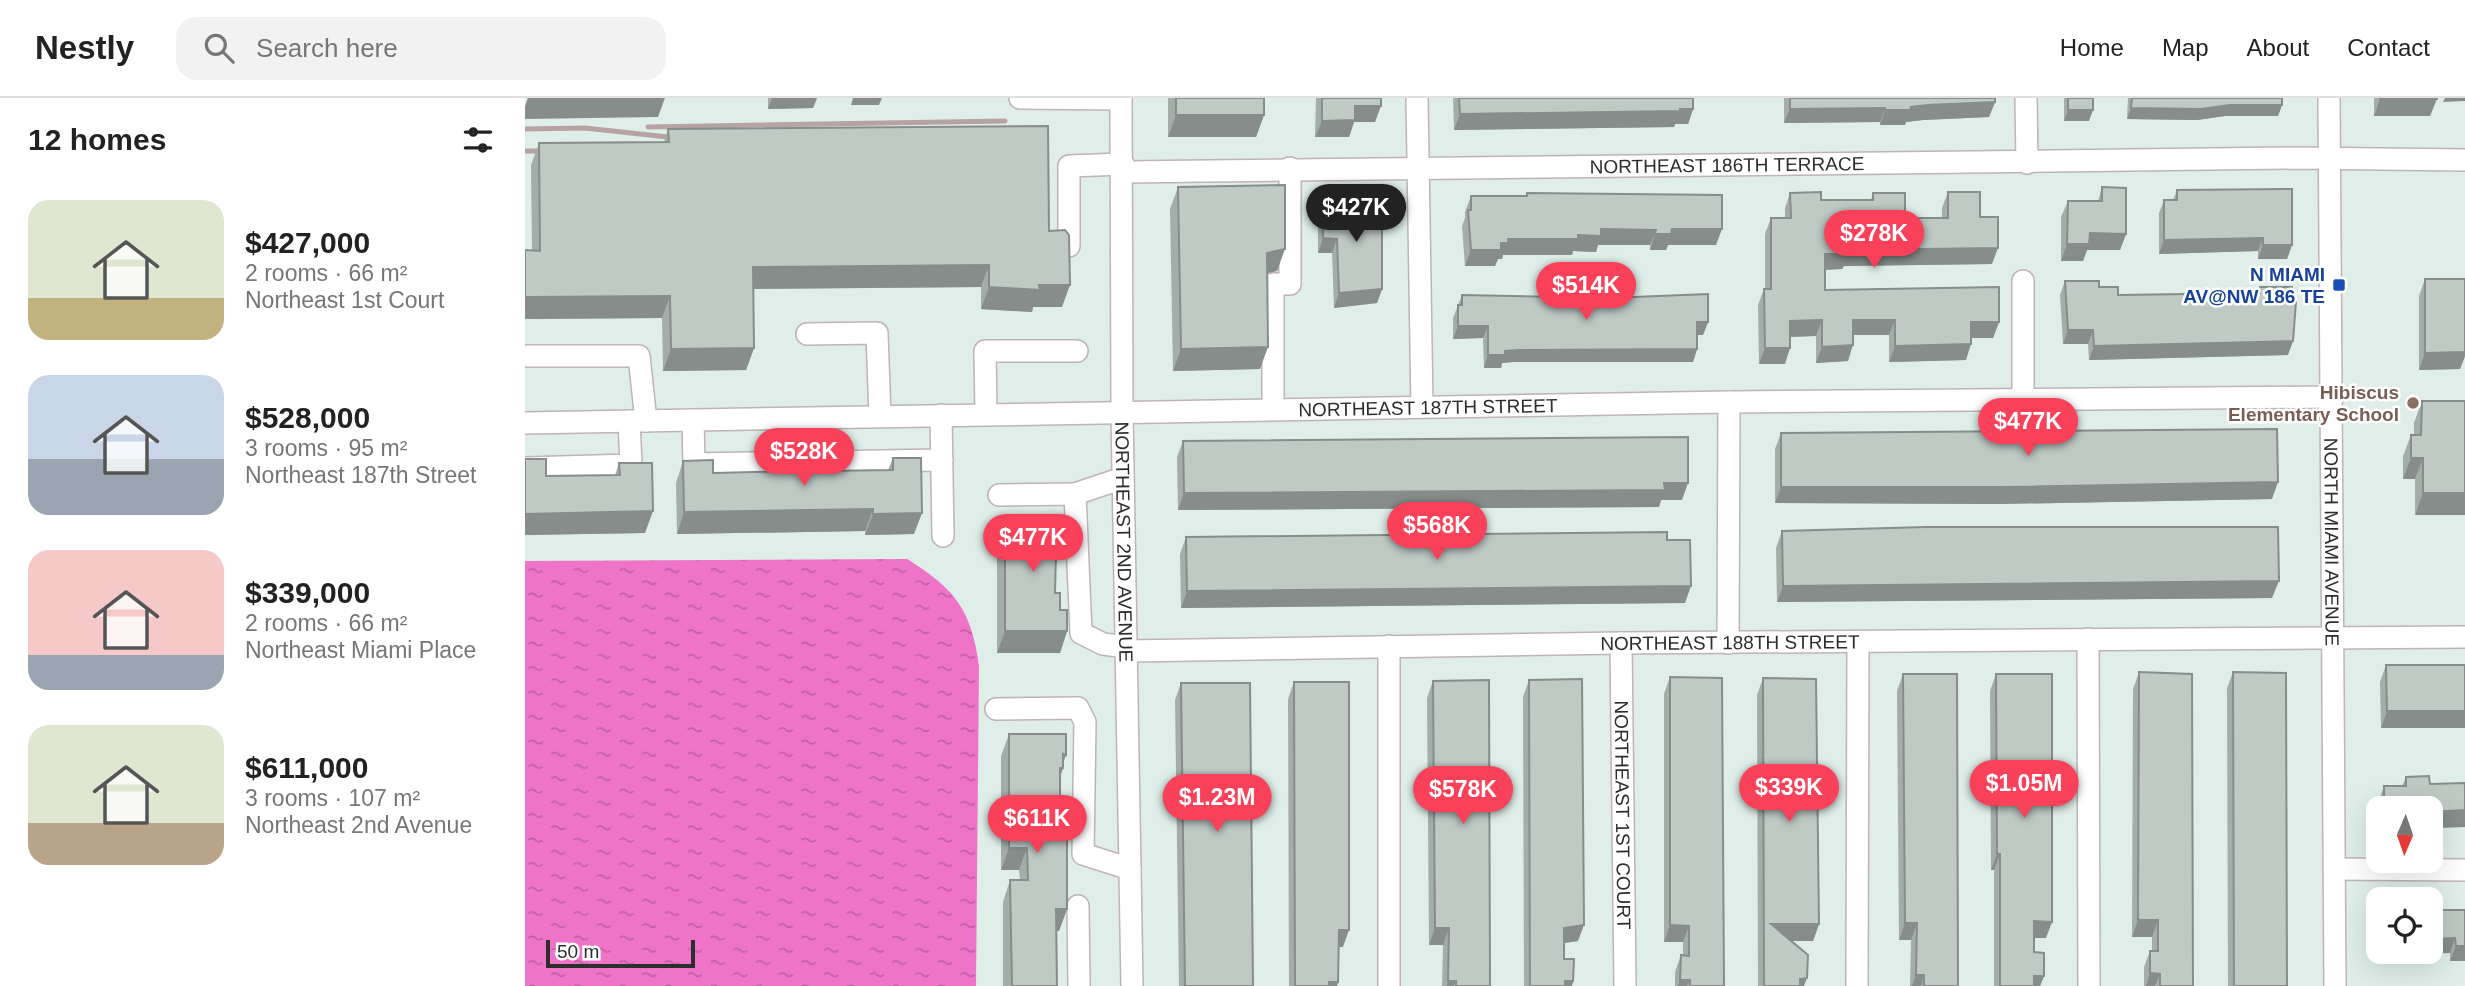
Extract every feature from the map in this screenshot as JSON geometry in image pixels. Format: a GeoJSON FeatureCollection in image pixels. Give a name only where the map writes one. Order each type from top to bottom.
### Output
{"type":"FeatureCollection","features":[{"type":"Feature","properties":{"kind":"street"},"geometry":{"type":"LineString","coordinates":[[1020,98],[1121,98]]}},
{"type":"Feature","properties":{"kind":"street","name":"NORTHEAST 2ND AVENUE"},"geometry":{"type":"LineString","coordinates":[[1121,98],[1122,412],[1132,986]]}},
{"type":"Feature","properties":{"kind":"street"},"geometry":{"type":"LineString","coordinates":[[1417,98],[1422,407]]}},
{"type":"Feature","properties":{"kind":"street"},"geometry":{"type":"LineString","coordinates":[[2026,98],[2027,163]]}},
{"type":"Feature","properties":{"kind":"street","name":"NORTH MIAMI AVENUE"},"geometry":{"type":"LineString","coordinates":[[2329,98],[2335,986]]}},
{"type":"Feature","properties":{"kind":"street","name":"NORTHEAST 186TH TERRACE"},"geometry":{"type":"LineString","coordinates":[[1069,246],[1069,166],[1290,169],[2297,158],[2465,160]]}},
{"type":"Feature","properties":{"kind":"street"},"geometry":{"type":"LineString","coordinates":[[1273,409],[1273,284],[1290,284],[1290,169]]}},
{"type":"Feature","properties":{"kind":"street"},"geometry":{"type":"LineString","coordinates":[[2023,281],[2023,400]]}},
{"type":"Feature","properties":{"kind":"street"},"geometry":{"type":"LineString","coordinates":[[807,334],[877,333],[880,416]]}},
{"type":"Feature","properties":{"kind":"street"},"geometry":{"type":"LineString","coordinates":[[986,414],[985,351],[1077,351]]}},
{"type":"Feature","properties":{"kind":"street"},"geometry":{"type":"LineString","coordinates":[[525,356],[639,356],[638,421],[631,465],[525,468]]}},
{"type":"Feature","properties":{"kind":"street","name":"NORTHEAST 187TH STREET"},"geometry":{"type":"LineString","coordinates":[[525,424],[1729,402],[2333,397]]}},
{"type":"Feature","properties":{"kind":"street"},"geometry":{"type":"LineString","coordinates":[[1728,643],[1729,402]]}},
{"type":"Feature","properties":{"kind":"street"},"geometry":{"type":"LineString","coordinates":[[941,415],[943,536]]}},
{"type":"Feature","properties":{"kind":"street"},"geometry":{"type":"LineString","coordinates":[[693,420],[694,464],[942,460]]}},
{"type":"Feature","properties":{"kind":"street"},"geometry":{"type":"LineString","coordinates":[[999,495],[1075,494],[1123,478]]}},
{"type":"Feature","properties":{"kind":"street","name":"NORTHEAST 188TH STREET"},"geometry":{"type":"LineString","coordinates":[[1075,494],[1081,633],[1103,644],[1126,649],[2465,637]]}},
{"type":"Feature","properties":{"kind":"street"},"geometry":{"type":"LineString","coordinates":[[2088,639],[2089,986]]}},
{"type":"Feature","properties":{"kind":"street"},"geometry":{"type":"LineString","coordinates":[[1857,986],[1858,642]]}},
{"type":"Feature","properties":{"kind":"street","name":"NORTHEAST 1ST COURT"},"geometry":{"type":"LineString","coordinates":[[1621,643],[1625,986]]}},
{"type":"Feature","properties":{"kind":"street"},"geometry":{"type":"LineString","coordinates":[[1389,646],[1389,986]]}},
{"type":"Feature","properties":{"kind":"street"},"geometry":{"type":"LineString","coordinates":[[996,709],[1078,708],[1085,722],[1083,854],[1130,869]]}},
{"type":"Feature","properties":{"kind":"street"},"geometry":{"type":"LineString","coordinates":[[2335,869],[2465,870]]}},
{"type":"Feature","properties":{"kind":"street"},"geometry":{"type":"LineString","coordinates":[[1078,906],[1079,986]]}},
{"type":"Feature","properties":{"kind":"water"},"geometry":{"type":"Polygon","coordinates":[[[907,559],[937,580],[958,602],[976,646],[979,666],[976,986],[525,986],[525,561],[907,559]]]}},
{"type":"Feature","properties":{"kind":"building"},"geometry":{"type":"Polygon","coordinates":[[[1176,98],[1264,98],[1264,115],[1176,115],[1176,98]]]}},
{"type":"Feature","properties":{"kind":"building"},"geometry":{"type":"Polygon","coordinates":[[[1322,98],[1381,98],[1381,106],[1355,106],[1355,120],[1322,121],[1322,98]]]}},
{"type":"Feature","properties":{"kind":"building"},"geometry":{"type":"Polygon","coordinates":[[[1459,98],[1693,98],[1693,109],[1460,114],[1459,98]]]}},
{"type":"Feature","properties":{"kind":"building"},"geometry":{"type":"Polygon","coordinates":[[[1790,98],[1995,98],[1995,102],[1928,105],[1911,107],[1910,110],[1790,109],[1790,98]]]}},
{"type":"Feature","properties":{"kind":"building"},"geometry":{"type":"Polygon","coordinates":[[[2068,98],[2093,98],[2093,110],[2068,110],[2068,98]]]}},
{"type":"Feature","properties":{"kind":"building"},"geometry":{"type":"Polygon","coordinates":[[[2132,98],[2282,98],[2282,105],[2230,105],[2201,109],[2131,108],[2132,98]]]}},
{"type":"Feature","properties":{"kind":"building"},"geometry":{"type":"Polygon","coordinates":[[[2437,98],[2437,99],[2380,99],[2437,98]]]}},
{"type":"Feature","properties":{"kind":"building"},"geometry":{"type":"Polygon","coordinates":[[[1048,126],[1049,231],[1065,230],[1069,235],[1070,285],[1039,285],[1040,290],[989,287],[989,265],[753,267],[754,348],[671,349],[670,296],[525,297],[525,250],[540,251],[539,143],[669,142],[668,129],[1048,126]]]}},
{"type":"Feature","properties":{"kind":"building"},"geometry":{"type":"Polygon","coordinates":[[[1285,185],[1285,249],[1267,253],[1268,347],[1181,349],[1178,187],[1285,185]]]}},
{"type":"Feature","properties":{"kind":"building"},"geometry":{"type":"Polygon","coordinates":[[[2102,187],[2126,188],[2126,234],[2090,233],[2089,244],[2067,244],[2068,201],[2102,201],[2102,187]]]}},
{"type":"Feature","properties":{"kind":"building"},"geometry":{"type":"Polygon","coordinates":[[[2292,189],[2292,245],[2263,245],[2263,238],[2164,240],[2164,200],[2177,200],[2177,190],[2292,189]]]}},
{"type":"Feature","properties":{"kind":"building"},"geometry":{"type":"Polygon","coordinates":[[[1821,192],[1821,200],[1873,200],[1873,193],[1905,193],[1905,218],[1948,218],[1948,192],[1980,192],[1980,217],[1998,217],[1998,248],[1848,250],[1848,254],[1825,254],[1825,290],[1999,287],[1999,322],[1971,322],[1971,344],[1895,346],[1895,320],[1853,320],[1853,345],[1822,347],[1822,320],[1790,321],[1790,348],[1765,348],[1764,289],[1771,289],[1771,218],[1791,218],[1790,193],[1821,192]]]}},
{"type":"Feature","properties":{"kind":"building"},"geometry":{"type":"Polygon","coordinates":[[[1527,193],[1722,195],[1722,229],[1672,229],[1671,234],[1655,234],[1656,230],[1601,229],[1601,236],[1578,235],[1578,239],[1508,239],[1508,243],[1501,243],[1501,250],[1471,250],[1468,210],[1471,210],[1471,196],[1527,196],[1527,193]]]}},
{"type":"Feature","properties":{"kind":"building"},"geometry":{"type":"Polygon","coordinates":[[[1323,204],[1382,204],[1382,289],[1339,293],[1337,239],[1323,238],[1323,204]]]}},
{"type":"Feature","properties":{"kind":"building"},"geometry":{"type":"Polygon","coordinates":[[[2425,279],[2465,279],[2465,352],[2425,353],[2425,279]]]}},
{"type":"Feature","properties":{"kind":"building"},"geometry":{"type":"Polygon","coordinates":[[[2065,281],[2099,281],[2099,287],[2118,287],[2118,295],[2260,293],[2260,287],[2292,287],[2292,301],[2296,302],[2293,341],[2094,346],[2093,330],[2068,330],[2065,281]]]}},
{"type":"Feature","properties":{"kind":"building"},"geometry":{"type":"Polygon","coordinates":[[[1708,294],[1708,322],[1697,322],[1697,349],[1518,350],[1505,351],[1505,355],[1488,355],[1488,326],[1458,326],[1458,305],[1462,305],[1462,295],[1609,298],[1708,294]]]}},
{"type":"Feature","properties":{"kind":"building"},"geometry":{"type":"Polygon","coordinates":[[[2422,401],[2465,401],[2465,493],[2423,493],[2423,458],[2411,458],[2411,435],[2421,435],[2422,401]]]}},
{"type":"Feature","properties":{"kind":"building"},"geometry":{"type":"Polygon","coordinates":[[[2277,429],[2278,482],[2004,487],[1781,487],[1781,433],[2277,429]]]}},
{"type":"Feature","properties":{"kind":"building"},"geometry":{"type":"Polygon","coordinates":[[[1688,437],[1688,483],[1664,483],[1665,490],[1184,493],[1183,441],[1688,437]]]}},
{"type":"Feature","properties":{"kind":"building"},"geometry":{"type":"Polygon","coordinates":[[[818,454],[819,471],[893,470],[893,458],[921,458],[922,513],[873,514],[873,509],[684,512],[683,461],[713,460],[713,473],[789,471],[789,455],[818,454]]]}},
{"type":"Feature","properties":{"kind":"building"},"geometry":{"type":"Polygon","coordinates":[[[525,459],[546,459],[546,476],[620,475],[619,463],[652,463],[653,511],[525,514],[525,459]]]}},
{"type":"Feature","properties":{"kind":"building"},"geometry":{"type":"Polygon","coordinates":[[[1005,516],[1065,517],[1065,537],[1059,537],[1059,554],[1056,553],[1055,593],[1060,593],[1060,610],[1067,610],[1067,631],[1005,631],[1005,516]]]}},
{"type":"Feature","properties":{"kind":"building"},"geometry":{"type":"Polygon","coordinates":[[[1926,527],[2278,527],[2279,581],[1783,586],[1782,531],[1926,527]]]}},
{"type":"Feature","properties":{"kind":"building"},"geometry":{"type":"Polygon","coordinates":[[[1667,532],[1667,540],[1690,540],[1691,586],[1187,591],[1186,537],[1667,532]]]}},
{"type":"Feature","properties":{"kind":"building"},"geometry":{"type":"Polygon","coordinates":[[[2386,665],[2465,665],[2465,711],[2387,711],[2386,665]]]}},
{"type":"Feature","properties":{"kind":"building"},"geometry":{"type":"Polygon","coordinates":[[[2139,672],[2192,674],[2193,986],[2160,986],[2160,974],[2150,973],[2150,951],[2158,951],[2158,920],[2138,920],[2139,672]]]}},
{"type":"Feature","properties":{"kind":"building"},"geometry":{"type":"Polygon","coordinates":[[[2233,672],[2286,673],[2287,986],[2234,986],[2233,672]]]}},
{"type":"Feature","properties":{"kind":"building"},"geometry":{"type":"Polygon","coordinates":[[[1903,674],[1957,674],[1958,986],[1924,986],[1924,975],[1916,975],[1917,923],[1905,923],[1903,674]]]}},
{"type":"Feature","properties":{"kind":"building"},"geometry":{"type":"Polygon","coordinates":[[[1996,674],[2052,674],[2052,922],[2034,921],[2034,952],[2044,953],[2044,976],[2034,976],[2034,986],[2000,986],[1996,674]]]}},
{"type":"Feature","properties":{"kind":"building"},"geometry":{"type":"Polygon","coordinates":[[[1670,677],[1722,678],[1724,986],[1690,986],[1690,980],[1680,980],[1681,955],[1689,956],[1689,926],[1670,925],[1670,677]]]}},
{"type":"Feature","properties":{"kind":"building"},"geometry":{"type":"Polygon","coordinates":[[[1763,678],[1816,679],[1819,924],[1771,924],[1808,955],[1807,978],[1800,979],[1800,986],[1764,986],[1763,678]]]}},
{"type":"Feature","properties":{"kind":"building"},"geometry":{"type":"Polygon","coordinates":[[[1582,679],[1584,925],[1564,928],[1564,959],[1574,959],[1573,981],[1565,981],[1565,986],[1530,986],[1529,680],[1582,679]]]}},
{"type":"Feature","properties":{"kind":"building"},"geometry":{"type":"Polygon","coordinates":[[[1489,680],[1490,986],[1456,986],[1456,981],[1448,981],[1449,928],[1435,928],[1433,681],[1489,680]]]}},
{"type":"Feature","properties":{"kind":"building"},"geometry":{"type":"Polygon","coordinates":[[[1294,682],[1349,682],[1349,930],[1339,930],[1338,982],[1329,982],[1329,986],[1295,986],[1294,682]]]}},
{"type":"Feature","properties":{"kind":"building"},"geometry":{"type":"Polygon","coordinates":[[[1181,683],[1250,683],[1253,986],[1185,986],[1181,683]]]}},
{"type":"Feature","properties":{"kind":"building"},"geometry":{"type":"Polygon","coordinates":[[[1009,734],[1066,734],[1066,755],[1063,754],[1063,768],[1060,768],[1060,812],[1063,812],[1063,830],[1067,830],[1067,909],[1056,909],[1057,986],[1012,986],[1010,880],[1028,880],[1027,848],[1009,848],[1009,734]]]}},
{"type":"Feature","properties":{"kind":"building"},"geometry":{"type":"Polygon","coordinates":[[[2429,776],[2430,784],[2465,783],[2465,810],[2443,811],[2443,796],[2384,796],[2384,786],[2406,786],[2406,777],[2429,776]]]}},
{"type":"Feature","properties":{"kind":"building"},"geometry":{"type":"Polygon","coordinates":[[[2443,910],[2465,910],[2465,946],[2456,946],[2455,938],[2443,938],[2443,910]]]}},
{"type":"Feature","properties":{"kind":"railway"},"geometry":{"type":"LineString","coordinates":[[648,127],[1005,121]]}},
{"type":"Feature","properties":{"kind":"railway"},"geometry":{"type":"LineString","coordinates":[[525,129],[585,128],[686,139]]}},
{"type":"Feature","properties":{"kind":"railway"},"geometry":{"type":"LineString","coordinates":[[525,151],[556,151]]}},
{"type":"Feature","properties":{"kind":"place","name":"N MIAMI AV@NW 186 TE"},"geometry":{"type":"Point","coordinates":[2339,285]}},
{"type":"Feature","properties":{"kind":"place","name":"Hibiscus Elementary School"},"geometry":{"type":"Point","coordinates":[2413,403]}}]}
